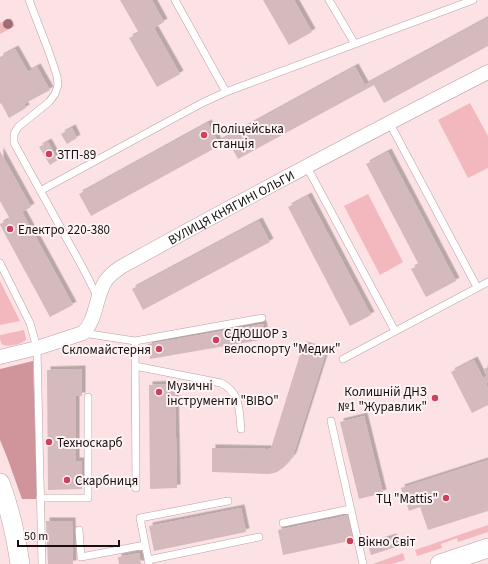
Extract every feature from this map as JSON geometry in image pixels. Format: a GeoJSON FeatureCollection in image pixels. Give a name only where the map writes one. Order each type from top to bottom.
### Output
{"type":"FeatureCollection","features":[{"type":"Feature","properties":{"kind":"main road"},"geometry":{"type":"LineString","coordinates":[[0,483],[9,510],[20,564]]}},
{"type":"Feature","properties":{"kind":"main road"},"geometry":{"type":"LineString","coordinates":[[440,564],[488,548]]}},
{"type":"Feature","properties":{"kind":"street","name":"ВУЛИЦЯ КНЯГИНІ ОЛЬГИ"},"geometry":{"type":"LineString","coordinates":[[84,333],[89,328],[98,298],[105,282],[112,273],[121,266],[389,122],[488,72]]}},
{"type":"Feature","properties":{"kind":"street"},"geometry":{"type":"LineString","coordinates":[[0,356],[37,348],[84,333]]}},
{"type":"Feature","properties":{"kind":"lane"},"geometry":{"type":"LineString","coordinates":[[29,0],[50,52],[58,85],[55,94],[49,102],[18,127],[14,134],[14,143],[98,298]]}},
{"type":"Feature","properties":{"kind":"lane"},"geometry":{"type":"LineString","coordinates":[[176,0],[226,92]]}},
{"type":"Feature","properties":{"kind":"lane"},"geometry":{"type":"LineString","coordinates":[[329,0],[355,44]]}},
{"type":"Feature","properties":{"kind":"lane"},"geometry":{"type":"LineString","coordinates":[[40,191],[202,103],[226,92],[473,0]]}},
{"type":"Feature","properties":{"kind":"lane"},"geometry":{"type":"LineString","coordinates":[[389,122],[478,287]]}},
{"type":"Feature","properties":{"kind":"lane"},"geometry":{"type":"LineString","coordinates":[[307,167],[395,331]]}},
{"type":"Feature","properties":{"kind":"lane"},"geometry":{"type":"LineString","coordinates":[[0,263],[30,323],[37,348],[42,564]]}},
{"type":"Feature","properties":{"kind":"lane"},"geometry":{"type":"LineString","coordinates":[[343,359],[488,282]]}},
{"type":"Feature","properties":{"kind":"lane"},"geometry":{"type":"LineString","coordinates":[[84,333],[135,340],[262,318]]}},
{"type":"Feature","properties":{"kind":"lane"},"geometry":{"type":"LineString","coordinates":[[135,340],[136,488]]}},
{"type":"Feature","properties":{"kind":"lane"},"geometry":{"type":"LineString","coordinates":[[135,366],[221,383],[228,386],[238,402],[240,429]]}},
{"type":"Feature","properties":{"kind":"lane"},"geometry":{"type":"LineString","coordinates":[[40,498],[88,498],[88,397]]}},
{"type":"Feature","properties":{"kind":"lane"},"geometry":{"type":"LineString","coordinates":[[330,421],[363,564]]}},
{"type":"Feature","properties":{"kind":"lane"},"geometry":{"type":"LineString","coordinates":[[228,501],[140,518],[148,562],[259,537]]}},
{"type":"Feature","properties":{"kind":"lane"},"geometry":{"type":"LineString","coordinates":[[282,523],[350,509]]}},
{"type":"Feature","properties":{"kind":"lane"},"geometry":{"type":"LineString","coordinates":[[79,530],[81,557],[145,545]]}},
{"type":"Feature","properties":{"kind":"shaded area"},"geometry":{"type":"Polygon","coordinates":[[[11,18],[15,26],[0,34],[0,23],[11,18]]]}},
{"type":"Feature","properties":{"kind":"shaded area"},"geometry":{"type":"Polygon","coordinates":[[[470,103],[488,136],[488,168],[468,178],[438,120],[470,103]]]}},
{"type":"Feature","properties":{"kind":"shaded area"},"geometry":{"type":"Polygon","coordinates":[[[368,194],[403,262],[380,275],[344,206],[368,194]]]}},
{"type":"Feature","properties":{"kind":"shaded area"},"geometry":{"type":"Polygon","coordinates":[[[0,281],[20,321],[0,325],[0,281]]]}},
{"type":"Feature","properties":{"kind":"shaded area"},"geometry":{"type":"Polygon","coordinates":[[[24,330],[25,341],[19,344],[7,346],[1,343],[0,335],[24,330]]]}},
{"type":"Feature","properties":{"kind":"shaded area"},"geometry":{"type":"Polygon","coordinates":[[[33,361],[37,499],[22,499],[0,440],[0,369],[33,361]]]}},
{"type":"Feature","properties":{"kind":"shaded area"},"geometry":{"type":"Polygon","coordinates":[[[488,525],[488,532],[458,542],[457,538],[441,544],[442,548],[417,556],[415,550],[488,525]]]}},
{"type":"Feature","properties":{"kind":"shaded area"},"geometry":{"type":"Polygon","coordinates":[[[403,553],[405,560],[392,564],[373,564],[403,553]]]}},
{"type":"Feature","properties":{"kind":"building"},"geometry":{"type":"Polygon","coordinates":[[[120,0],[152,0],[164,22],[154,28],[180,74],[157,87],[129,38],[139,33],[120,0]]]}},
{"type":"Feature","properties":{"kind":"building"},"geometry":{"type":"Polygon","coordinates":[[[263,0],[294,0],[312,32],[289,45],[263,0]]]}},
{"type":"Feature","properties":{"kind":"building"},"geometry":{"type":"Polygon","coordinates":[[[488,18],[488,46],[384,103],[374,85],[238,159],[228,141],[91,216],[79,194],[208,123],[218,142],[355,67],[365,85],[488,18]]]}},
{"type":"Feature","properties":{"kind":"building"},"geometry":{"type":"Polygon","coordinates":[[[15,49],[28,72],[37,67],[50,90],[24,104],[26,108],[9,118],[1,103],[0,104],[0,57],[15,49]]]}},
{"type":"Feature","properties":{"kind":"building"},"geometry":{"type":"Polygon","coordinates":[[[72,128],[77,138],[67,144],[61,134],[72,128]]]}},
{"type":"Feature","properties":{"kind":"building","name":"ЗТП-89"},"geometry":{"type":"Polygon","coordinates":[[[48,142],[58,160],[50,165],[39,147],[48,142]]]}},
{"type":"Feature","properties":{"kind":"building"},"geometry":{"type":"Polygon","coordinates":[[[0,151],[31,207],[22,212],[73,305],[50,317],[0,225],[10,219],[0,201],[0,151]]]}},
{"type":"Feature","properties":{"kind":"building"},"geometry":{"type":"Polygon","coordinates":[[[388,152],[456,281],[426,297],[411,269],[419,265],[366,164],[388,152]]]}},
{"type":"Feature","properties":{"kind":"building"},"geometry":{"type":"Polygon","coordinates":[[[308,196],[371,315],[350,326],[288,207],[308,196]]]}},
{"type":"Feature","properties":{"kind":"building"},"geometry":{"type":"Polygon","coordinates":[[[259,221],[270,242],[143,310],[132,289],[259,221]]]}},
{"type":"Feature","properties":{"kind":"building"},"geometry":{"type":"Polygon","coordinates":[[[263,324],[266,339],[150,359],[148,344],[263,324]]]}},
{"type":"Feature","properties":{"kind":"building"},"geometry":{"type":"Polygon","coordinates":[[[303,345],[326,352],[293,456],[284,467],[277,472],[269,474],[212,472],[212,448],[271,448],[303,345]]]}},
{"type":"Feature","properties":{"kind":"building"},"geometry":{"type":"Polygon","coordinates":[[[474,360],[483,378],[487,376],[484,369],[488,367],[488,382],[486,383],[488,388],[488,405],[472,413],[451,372],[474,360]]]}},
{"type":"Feature","properties":{"kind":"building"},"geometry":{"type":"Polygon","coordinates":[[[82,369],[82,396],[76,396],[76,461],[82,461],[82,489],[48,490],[47,370],[82,369]]]}},
{"type":"Feature","properties":{"kind":"building"},"geometry":{"type":"Polygon","coordinates":[[[175,384],[177,488],[150,489],[149,385],[175,384]]]}},
{"type":"Feature","properties":{"kind":"building"},"geometry":{"type":"Polygon","coordinates":[[[364,416],[383,493],[359,499],[340,422],[364,416]]]}},
{"type":"Feature","properties":{"kind":"building","name":"ТЦ \"Mattis\""},"geometry":{"type":"Polygon","coordinates":[[[488,460],[488,511],[428,530],[420,507],[409,511],[401,488],[488,460]]]}},
{"type":"Feature","properties":{"kind":"building"},"geometry":{"type":"Polygon","coordinates":[[[241,508],[246,532],[154,551],[149,526],[241,508]]]}},
{"type":"Feature","properties":{"kind":"building"},"geometry":{"type":"Polygon","coordinates":[[[349,515],[354,540],[283,555],[278,530],[349,515]]]}},
{"type":"Feature","properties":{"kind":"building"},"geometry":{"type":"Polygon","coordinates":[[[46,521],[72,521],[73,564],[48,564],[46,521]]]}},
{"type":"Feature","properties":{"kind":"building"},"geometry":{"type":"Polygon","coordinates":[[[393,537],[396,547],[371,555],[368,545],[393,537]]]}},
{"type":"Feature","properties":{"kind":"building"},"geometry":{"type":"Polygon","coordinates":[[[139,553],[141,564],[119,564],[118,557],[139,553]]]}},
{"type":"Feature","properties":{"kind":"place","name":"Поліцейська станція"},"geometry":{"type":"Point","coordinates":[204,135]}},
{"type":"Feature","properties":{"kind":"place","name":"ЗТП-89"},"geometry":{"type":"Point","coordinates":[49,154]}},
{"type":"Feature","properties":{"kind":"place","name":"Електро 220-380"},"geometry":{"type":"Point","coordinates":[10,229]}},
{"type":"Feature","properties":{"kind":"place","name":"СДЮШОР з велоспорту \"Медик\""},"geometry":{"type":"Point","coordinates":[216,340]}},
{"type":"Feature","properties":{"kind":"place","name":"Скломайстерня"},"geometry":{"type":"Point","coordinates":[159,349]}},
{"type":"Feature","properties":{"kind":"place","name":"Музичні інструменти \"ВІВО\""},"geometry":{"type":"Point","coordinates":[159,392]}},
{"type":"Feature","properties":{"kind":"place","name":"Колишній ДНЗ №1 \"Журавлик\""},"geometry":{"type":"Point","coordinates":[435,398]}},
{"type":"Feature","properties":{"kind":"place","name":"Техноскарб"},"geometry":{"type":"Point","coordinates":[49,442]}},
{"type":"Feature","properties":{"kind":"place","name":"Скарбниця"},"geometry":{"type":"Point","coordinates":[67,480]}},
{"type":"Feature","properties":{"kind":"place","name":"ТЦ \"Mattis\""},"geometry":{"type":"Point","coordinates":[446,498]}},
{"type":"Feature","properties":{"kind":"place","name":"Вікно Світ"},"geometry":{"type":"Point","coordinates":[350,541]}}]}
